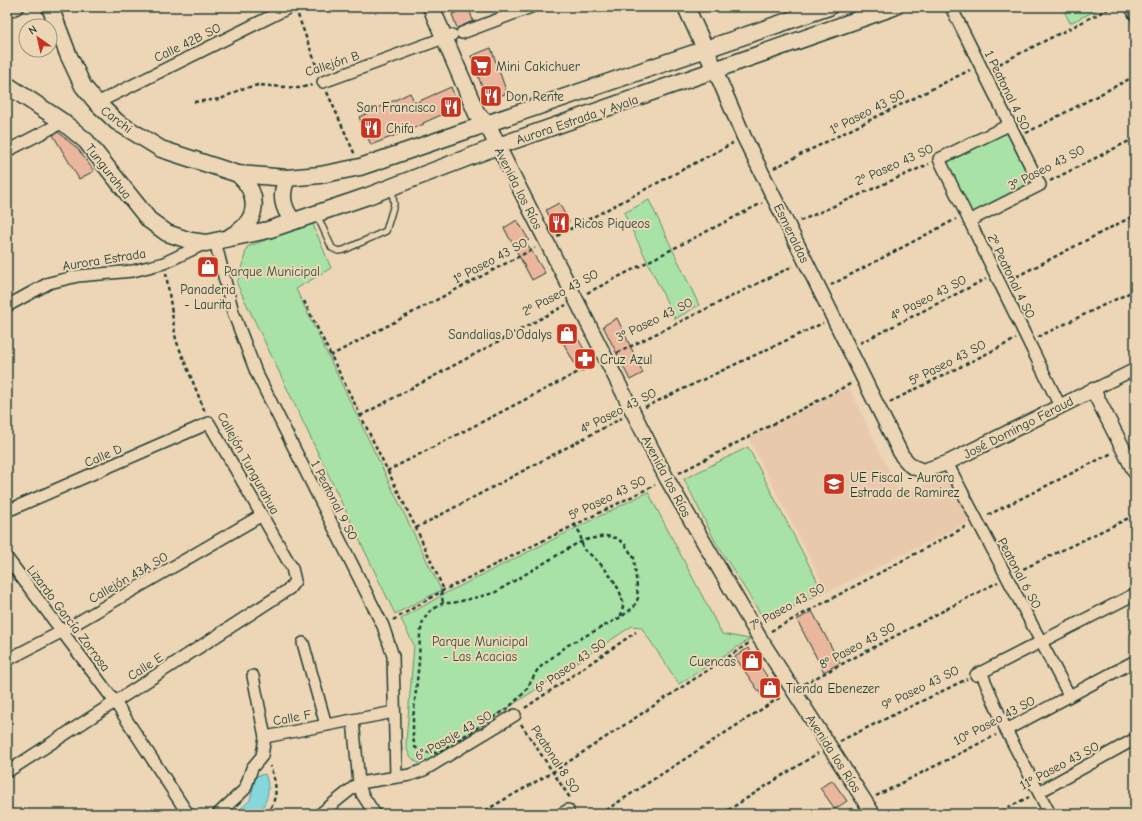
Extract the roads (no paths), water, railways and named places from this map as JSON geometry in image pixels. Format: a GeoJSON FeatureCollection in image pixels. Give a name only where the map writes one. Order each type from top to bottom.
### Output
{"type":"FeatureCollection","features":[{"type":"Feature","properties":{"kind":"main road","name":"Carchi"},"geometry":{"type":"LineString","coordinates":[[50,7],[68,54],[83,86],[97,103],[117,122],[161,148],[238,174]]}},
{"type":"Feature","properties":{"kind":"main road","name":"Avenida los Ríos"},"geometry":{"type":"LineString","coordinates":[[431,7],[452,35]]}},
{"type":"Feature","properties":{"kind":"main road","name":"Avenida los Ríos"},"geometry":{"type":"LineString","coordinates":[[441,7],[486,110],[487,124],[498,146]]}},
{"type":"Feature","properties":{"kind":"main road","name":"Esmeraldas"},"geometry":{"type":"LineString","coordinates":[[686,7],[715,70]]}},
{"type":"Feature","properties":{"kind":"main road","name":"Aurora Estrada y Ayala"},"geometry":{"type":"LineString","coordinates":[[238,174],[287,178],[320,175],[360,166],[705,49],[807,11],[829,7]]}},
{"type":"Feature","properties":{"kind":"main road","name":"Aurora Estrada y Ayala"},"geometry":{"type":"LineString","coordinates":[[214,242],[268,230],[392,186],[498,146],[894,7]]}},
{"type":"Feature","properties":{"kind":"main road","name":"Tungurahua"},"geometry":{"type":"LineString","coordinates":[[7,85],[63,122],[86,141],[149,220],[167,233],[191,241],[214,242]]}},
{"type":"Feature","properties":{"kind":"main road"},"geometry":{"type":"LineString","coordinates":[[214,242],[236,233],[247,224],[253,211],[254,197],[248,184],[238,174]]}},
{"type":"Feature","properties":{"kind":"main road"},"geometry":{"type":"LineString","coordinates":[[287,178],[283,189],[282,201],[286,212],[293,221]]}},
{"type":"Feature","properties":{"kind":"street"},"geometry":{"type":"LineString","coordinates":[[7,10],[16,7]]}},
{"type":"Feature","properties":{"kind":"street","name":"Calle 42B SO"},"geometry":{"type":"LineString","coordinates":[[97,103],[290,7]]}},
{"type":"Feature","properties":{"kind":"street","name":"Callejón B"},"geometry":{"type":"LineString","coordinates":[[323,82],[531,7]]}},
{"type":"Feature","properties":{"kind":"street","name":"1 Peatonal 4 SO"},"geometry":{"type":"LineString","coordinates":[[951,7],[1040,185]]}},
{"type":"Feature","properties":{"kind":"street"},"geometry":{"type":"LineString","coordinates":[[1131,7],[1135,15]]}},
{"type":"Feature","properties":{"kind":"street","name":"Esmeraldas"},"geometry":{"type":"LineString","coordinates":[[715,70],[744,137],[902,456]]}},
{"type":"Feature","properties":{"kind":"street"},"geometry":{"type":"LineString","coordinates":[[7,151],[63,122]]}},
{"type":"Feature","properties":{"kind":"street","name":"2º Paseo 43 SO"},"geometry":{"type":"LineString","coordinates":[[939,159],[1009,125]]}},
{"type":"Feature","properties":{"kind":"street","name":"Avenida los Ríos"},"geometry":{"type":"LineString","coordinates":[[498,146],[575,301],[606,358],[667,479],[759,637],[873,814]]}},
{"type":"Feature","properties":{"kind":"street","name":"2º Peatonal 4 SO"},"geometry":{"type":"LineString","coordinates":[[939,159],[1060,406]]}},
{"type":"Feature","properties":{"kind":"street","name":"3º Paseo 43 SO"},"geometry":{"type":"LineString","coordinates":[[968,218],[1040,185]]}},
{"type":"Feature","properties":{"kind":"street","name":"Aurora Estrada"},"geometry":{"type":"LineString","coordinates":[[7,306],[49,283],[78,276],[132,271],[164,263],[214,242]]}},
{"type":"Feature","properties":{"kind":"street","name":"1 Peatonal 9 SO"},"geometry":{"type":"LineString","coordinates":[[214,242],[233,312],[256,372],[383,626],[393,656],[394,712],[396,722],[396,776]]}},
{"type":"Feature","properties":{"kind":"street","name":"José Domingo Feraud"},"geometry":{"type":"LineString","coordinates":[[902,456],[911,466],[923,471],[947,463],[1135,368]]}},
{"type":"Feature","properties":{"kind":"street"},"geometry":{"type":"LineString","coordinates":[[1093,390],[1122,447],[1133,463]]}},
{"type":"Feature","properties":{"kind":"street","name":"Calle D"},"geometry":{"type":"LineString","coordinates":[[7,511],[209,423]]}},
{"type":"Feature","properties":{"kind":"street","name":"Callejón Tungurahua"},"geometry":{"type":"LineString","coordinates":[[209,423],[292,568],[295,581]]}},
{"type":"Feature","properties":{"kind":"street","name":"Peatonal 6 SO"},"geometry":{"type":"LineString","coordinates":[[947,463],[1069,696]]}},
{"type":"Feature","properties":{"kind":"street","name":"Callejón 43A SO"},"geometry":{"type":"LineString","coordinates":[[7,660],[61,632],[262,515]]}},
{"type":"Feature","properties":{"kind":"street","name":"Lizardo García Zorrosa"},"geometry":{"type":"LineString","coordinates":[[7,558],[61,632],[115,702],[188,814]]}},
{"type":"Feature","properties":{"kind":"street","name":"Calle E"},"geometry":{"type":"LineString","coordinates":[[7,772],[289,588],[295,581]]}},
{"type":"Feature","properties":{"kind":"street"},"geometry":{"type":"LineString","coordinates":[[1050,814],[978,674],[1135,594]]}},
{"type":"Feature","properties":{"kind":"street"},"geometry":{"type":"LineString","coordinates":[[303,643],[326,725]]}},
{"type":"Feature","properties":{"kind":"street","name":"10º Paseo 43 SO"},"geometry":{"type":"LineString","coordinates":[[1006,730],[1135,661]]}},
{"type":"Feature","properties":{"kind":"street"},"geometry":{"type":"LineString","coordinates":[[254,676],[265,737]]}},
{"type":"Feature","properties":{"kind":"street","name":"Calle F"},"geometry":{"type":"LineString","coordinates":[[218,814],[245,789],[252,768],[262,756],[265,737],[394,712]]}},
{"type":"Feature","properties":{"kind":"street","name":"6° Pasaje 43 SO"},"geometry":{"type":"LineString","coordinates":[[320,814],[359,783],[410,775],[424,770],[455,753],[515,715]]}},
{"type":"Feature","properties":{"kind":"street"},"geometry":{"type":"LineString","coordinates":[[353,720],[359,783],[362,794],[375,814]]}},
{"type":"Feature","properties":{"kind":"street","name":"11º Paseo 43 SO"},"geometry":{"type":"LineString","coordinates":[[1039,792],[1135,739]]}},
{"type":"Feature","properties":{"kind":"lane"},"geometry":{"type":"LineString","coordinates":[[316,213],[332,248],[338,251],[344,250],[386,231],[394,204],[392,186]]}},
{"type":"Feature","properties":{"kind":"water"},"geometry":{"type":"Polygon","coordinates":[[[265,774],[268,785],[268,795],[258,814],[235,814],[250,800],[256,776],[265,774]]]}},
{"type":"Feature","properties":{"kind":"place","name":"Mini Cakichuer"},"geometry":{"type":"Point","coordinates":[481,66]}},
{"type":"Feature","properties":{"kind":"place","name":"Don Rente"},"geometry":{"type":"Point","coordinates":[491,96]}},
{"type":"Feature","properties":{"kind":"place","name":"San Francisco"},"geometry":{"type":"Point","coordinates":[451,107]}},
{"type":"Feature","properties":{"kind":"place","name":"Chifa"},"geometry":{"type":"Point","coordinates":[371,128]}},
{"type":"Feature","properties":{"kind":"place","name":"Ricos Piqueos"},"geometry":{"type":"Point","coordinates":[559,223]}},
{"type":"Feature","properties":{"kind":"place","name":"Panaderia - Laurita"},"geometry":{"type":"Point","coordinates":[208,267]}},
{"type":"Feature","properties":{"kind":"place","name":"Sandalias D'Odalys"},"geometry":{"type":"Point","coordinates":[567,334]}},
{"type":"Feature","properties":{"kind":"place","name":"Cruz Azul"},"geometry":{"type":"Point","coordinates":[585,359]}},
{"type":"Feature","properties":{"kind":"place","name":"UE Fiscal - Aurora Estrada de Ramirez"},"geometry":{"type":"Point","coordinates":[834,484]}},
{"type":"Feature","properties":{"kind":"place","name":"Cuencas"},"geometry":{"type":"Point","coordinates":[752,661]}},
{"type":"Feature","properties":{"kind":"place","name":"Tienda Ebenezer"},"geometry":{"type":"Point","coordinates":[770,688]}},
{"type":"Feature","properties":{"kind":"park label","name":"Parque Municipal"},"geometry":{"type":"Point","coordinates":[272,271]}},
{"type":"Feature","properties":{"kind":"park label","name":"Parque Municipal - Las Acacias"},"geometry":{"type":"Point","coordinates":[480,648]}}]}
